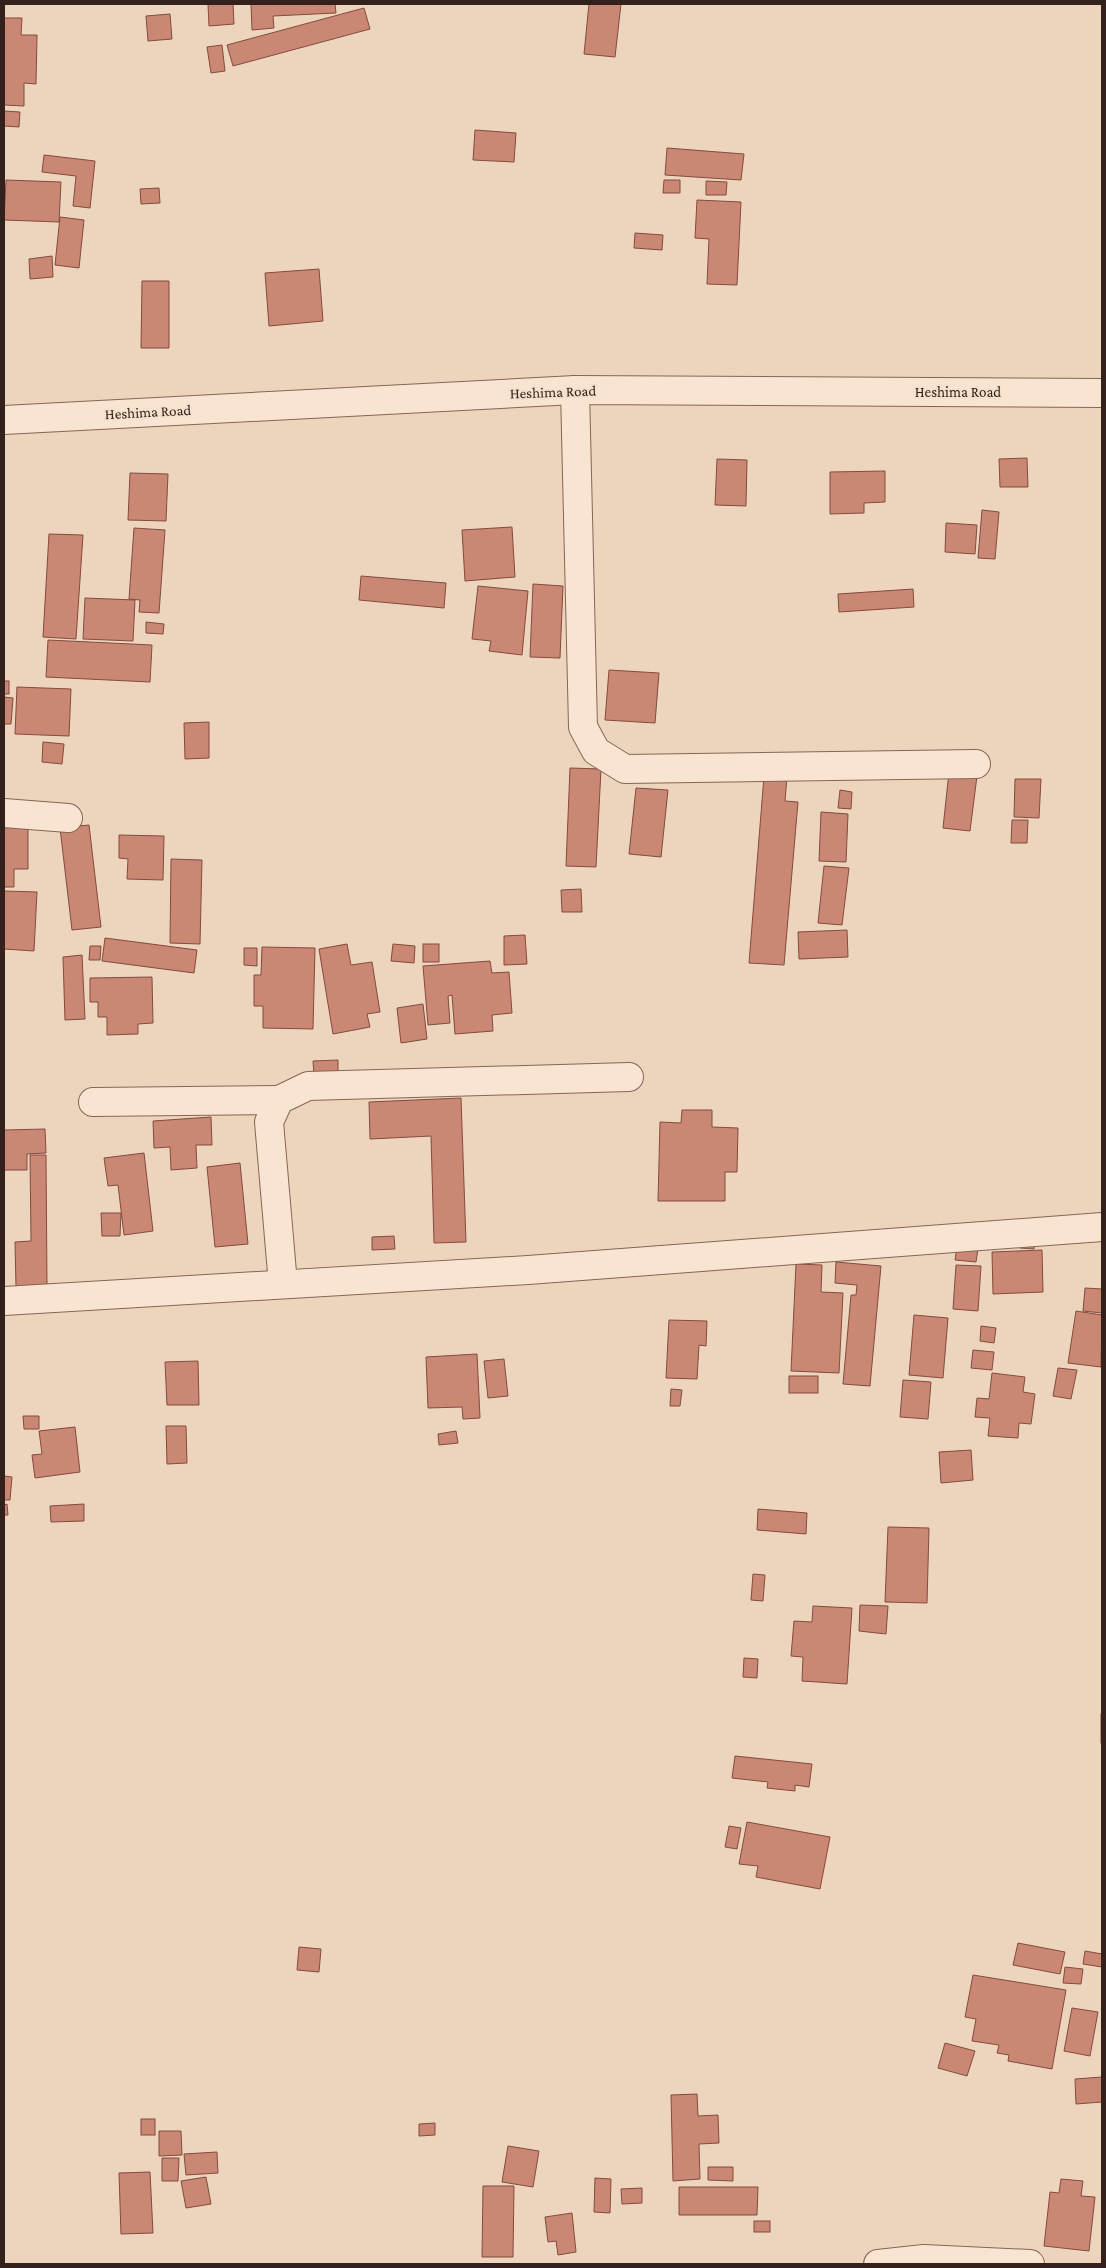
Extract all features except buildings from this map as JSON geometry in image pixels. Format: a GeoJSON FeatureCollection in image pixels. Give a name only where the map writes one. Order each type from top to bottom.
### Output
{"type":"FeatureCollection","features":[{"type":"Feature","properties":{"kind":"street","name":"Heshima Road"},"geometry":{"type":"LineString","coordinates":[[4,420],[575,390],[1102,393]]}},
{"type":"Feature","properties":{"kind":"street"},"geometry":{"type":"LineString","coordinates":[[575,390],[583,727],[596,751],[625,769],[976,764]]}},
{"type":"Feature","properties":{"kind":"street"},"geometry":{"type":"LineString","coordinates":[[4,813],[68,818]]}},
{"type":"Feature","properties":{"kind":"street"},"geometry":{"type":"LineString","coordinates":[[93,1102],[279,1100],[308,1086],[629,1077]]}},
{"type":"Feature","properties":{"kind":"street"},"geometry":{"type":"LineString","coordinates":[[279,1100],[269,1122],[283,1284]]}},
{"type":"Feature","properties":{"kind":"street"},"geometry":{"type":"LineString","coordinates":[[4,1301],[528,1270],[1102,1227]]}},
{"type":"Feature","properties":{"kind":"street"},"geometry":{"type":"LineString","coordinates":[[878,2264],[924,2259],[1030,2264]]}}]}
